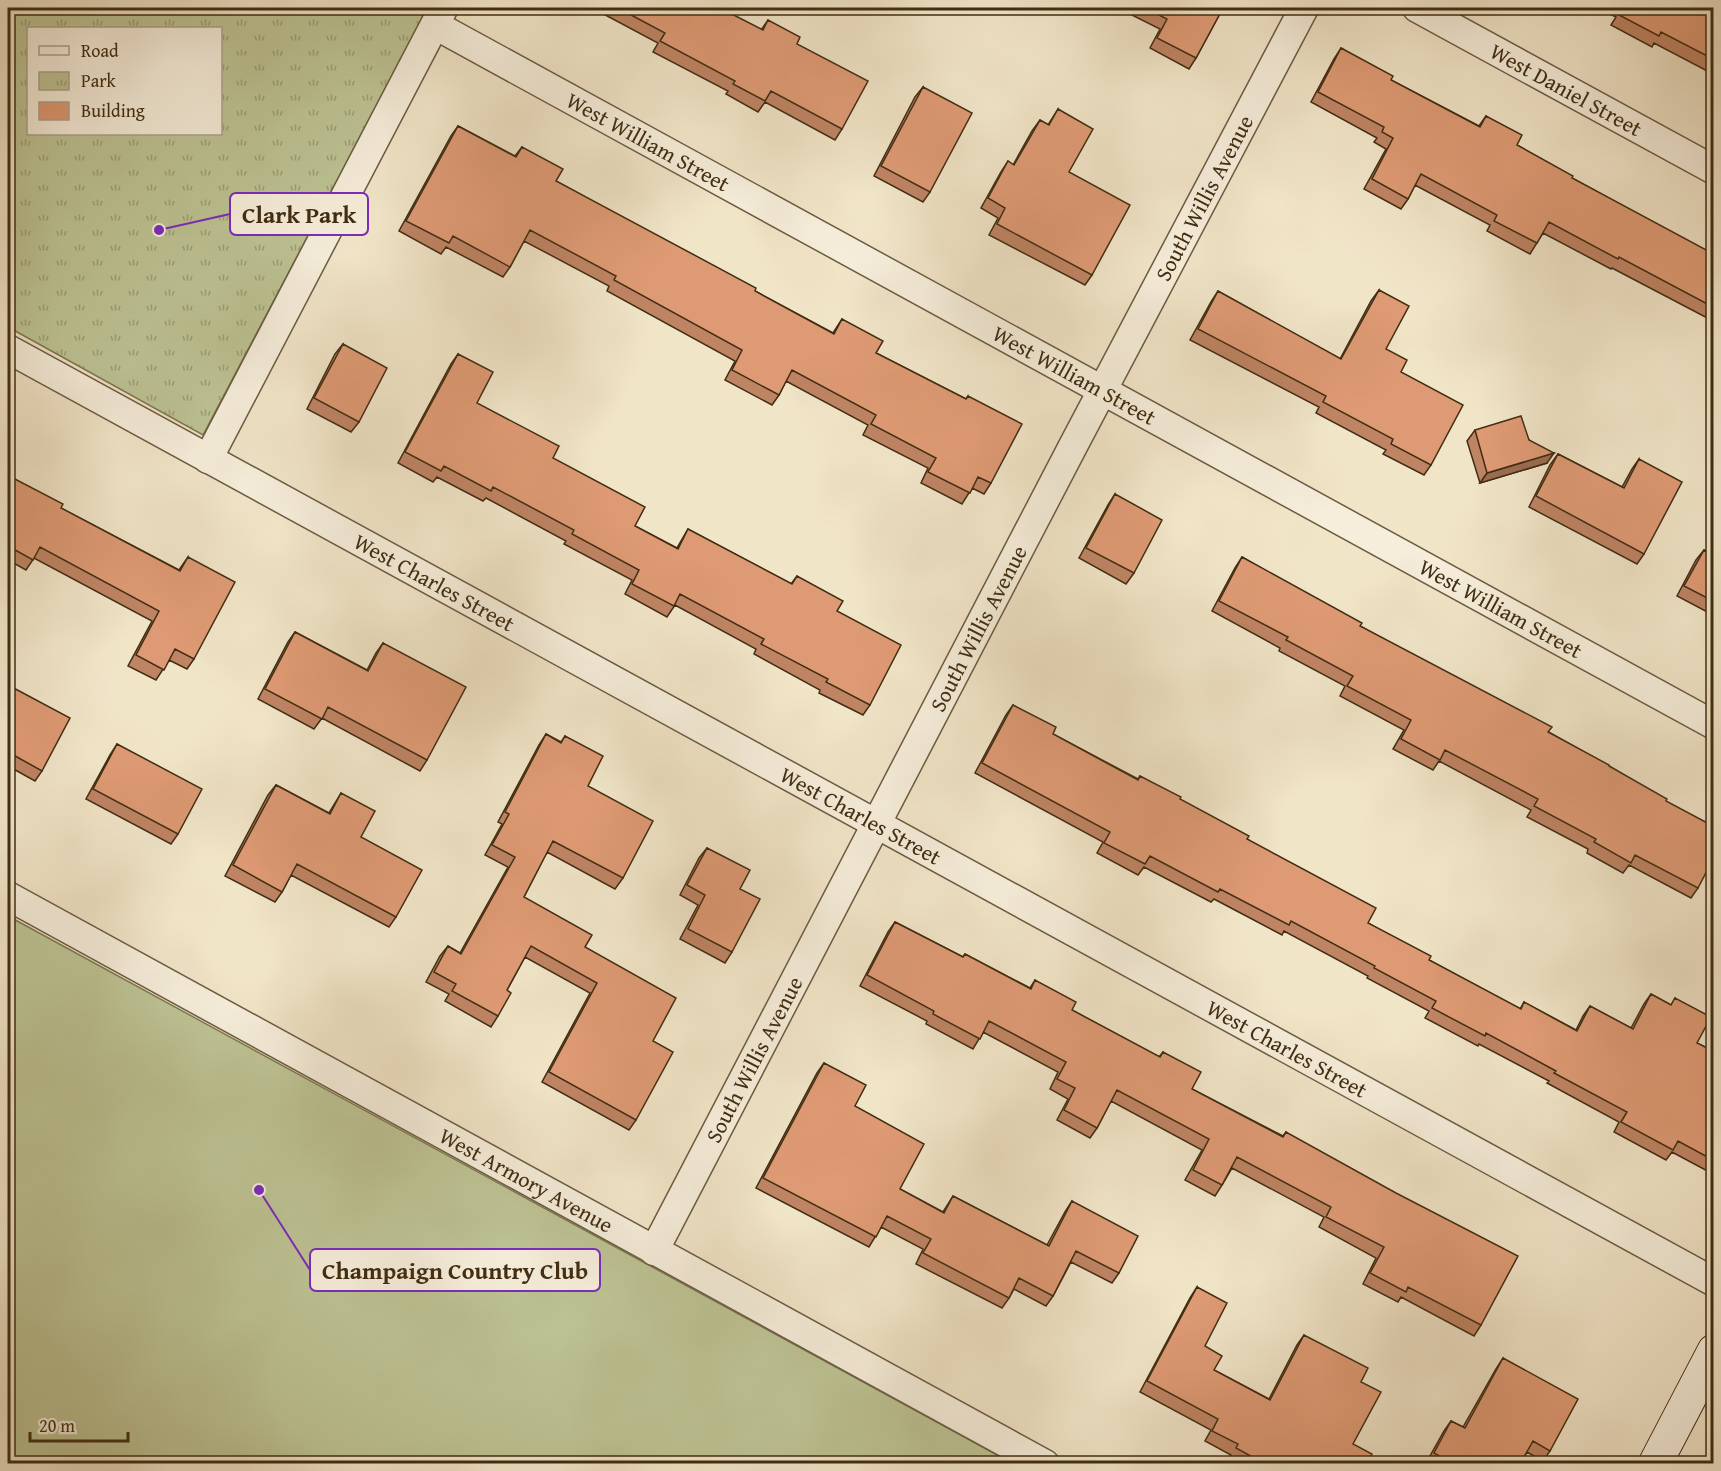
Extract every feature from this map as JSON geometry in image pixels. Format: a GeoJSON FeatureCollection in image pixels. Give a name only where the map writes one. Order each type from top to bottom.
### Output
{"type":"FeatureCollection","features":[{"type":"Feature","properties":{"kind":"main road"},"geometry":{"type":"LineString","coordinates":[[1655,1464],[1713,1351]]}},
{"type":"Feature","properties":{"kind":"street","name":"South Willis Avenue"},"geometry":{"type":"LineString","coordinates":[[654,1251],[1304,8]]}},
{"type":"Feature","properties":{"kind":"street","name":"West Daniel Street"},"geometry":{"type":"LineString","coordinates":[[1417,8],[1713,170]]}},
{"type":"Feature","properties":{"kind":"street","name":"West William Street"},"geometry":{"type":"LineString","coordinates":[[440,16],[1102,391],[1713,725]]}},
{"type":"Feature","properties":{"kind":"street"},"geometry":{"type":"LineString","coordinates":[[208,459],[440,16]]}},
{"type":"Feature","properties":{"kind":"street","name":"West Charles Street"},"geometry":{"type":"LineString","coordinates":[[10,356],[208,459],[1713,1282]]}},
{"type":"Feature","properties":{"kind":"street","name":"West Armory Avenue"},"geometry":{"type":"LineString","coordinates":[[8,896],[1046,1464]]}},
{"type":"Feature","properties":{"kind":"green space"},"geometry":{"type":"Polygon","coordinates":[[[8,8],[428,8],[203,435],[8,327],[8,8]]]}},
{"type":"Feature","properties":{"kind":"green space"},"geometry":{"type":"Polygon","coordinates":[[[8,916],[1012,1463],[8,1463],[8,916]]]}},
{"type":"Feature","properties":{"kind":"building"},"geometry":{"type":"Polygon","coordinates":[[[618,8],[720,8],[763,30],[768,20],[800,37],[797,44],[868,81],[842,129],[771,91],[765,101],[733,84],[735,81],[660,41],[665,33],[618,8]]]}},
{"type":"Feature","properties":{"kind":"building"},"geometry":{"type":"Polygon","coordinates":[[[1145,8],[1223,8],[1196,58],[1157,38],[1167,19],[1145,8]]]}},
{"type":"Feature","properties":{"kind":"building"},"geometry":{"type":"Polygon","coordinates":[[[1623,8],[1713,8],[1713,59],[1661,32],[1659,36],[1619,15],[1623,8]]]}},
{"type":"Feature","properties":{"kind":"building"},"geometry":{"type":"Polygon","coordinates":[[[1341,48],[1393,76],[1391,80],[1480,127],[1486,116],[1522,135],[1517,145],[1573,176],[1572,178],[1712,253],[1713,307],[1549,222],[1537,243],[1494,221],[1497,215],[1421,174],[1408,199],[1372,179],[1393,138],[1382,132],[1384,127],[1318,92],[1341,48]]]}},
{"type":"Feature","properties":{"kind":"building"},"geometry":{"type":"Polygon","coordinates":[[[923,87],[972,113],[930,192],[881,166],[923,87]]]}},
{"type":"Feature","properties":{"kind":"building"},"geometry":{"type":"Polygon","coordinates":[[[1058,109],[1093,129],[1069,172],[1130,205],[1092,275],[997,224],[1005,208],[988,198],[1008,161],[1014,165],[1040,120],[1049,125],[1058,109]]]}},
{"type":"Feature","properties":{"kind":"building"},"geometry":{"type":"Polygon","coordinates":[[[458,126],[516,157],[522,147],[563,169],[556,181],[756,288],[755,291],[834,334],[842,319],[883,341],[876,353],[966,399],[968,396],[1022,424],[991,483],[978,477],[970,493],[928,472],[936,458],[871,424],[876,415],[792,370],[779,395],[732,370],[742,350],[614,280],[616,276],[530,230],[510,267],[453,236],[449,243],[406,221],[458,126]]]}},
{"type":"Feature","properties":{"kind":"building"},"geometry":{"type":"Polygon","coordinates":[[[1379,290],[1409,306],[1386,349],[1407,360],[1401,372],[1463,405],[1431,465],[1391,444],[1393,439],[1323,402],[1326,396],[1198,329],[1218,291],[1341,359],[1379,290]]]}},
{"type":"Feature","properties":{"kind":"building"},"geometry":{"type":"Polygon","coordinates":[[[343,344],[387,368],[359,422],[314,398],[343,344]]]}},
{"type":"Feature","properties":{"kind":"building"},"geometry":{"type":"Polygon","coordinates":[[[458,354],[493,372],[477,403],[559,446],[553,458],[645,507],[635,526],[678,549],[688,529],[792,584],[797,576],[843,601],[837,611],[901,645],[870,705],[826,682],[828,679],[761,644],[764,639],[680,594],[674,606],[632,584],[639,570],[572,534],[574,530],[493,487],[491,491],[444,466],[441,471],[405,452],[458,354]]]}},
{"type":"Feature","properties":{"kind":"building"},"geometry":{"type":"Polygon","coordinates":[[[1521,416],[1529,440],[1554,453],[1487,473],[1475,430],[1521,416]]]}},
{"type":"Feature","properties":{"kind":"building"},"geometry":{"type":"Polygon","coordinates":[[[1558,454],[1624,488],[1639,459],[1682,482],[1644,554],[1536,496],[1558,454]]]}},
{"type":"Feature","properties":{"kind":"building"},"geometry":{"type":"Polygon","coordinates":[[[11,477],[63,504],[61,508],[180,571],[188,557],[235,582],[194,659],[175,649],[164,670],[136,655],[159,611],[40,547],[33,560],[8,546],[8,483],[11,477]]]}},
{"type":"Feature","properties":{"kind":"building"},"geometry":{"type":"Polygon","coordinates":[[[1115,494],[1162,520],[1134,573],[1086,548],[1115,494]]]}},
{"type":"Feature","properties":{"kind":"building"},"geometry":{"type":"Polygon","coordinates":[[[1704,550],[1713,555],[1713,601],[1684,586],[1704,550]]]}},
{"type":"Feature","properties":{"kind":"building"},"geometry":{"type":"Polygon","coordinates":[[[1242,557],[1362,623],[1360,626],[1552,727],[1548,732],[1713,826],[1713,859],[1698,888],[1635,855],[1631,863],[1594,842],[1596,839],[1534,806],[1538,799],[1445,750],[1440,760],[1401,739],[1411,720],[1347,686],[1353,676],[1286,640],[1288,637],[1219,601],[1242,557]]]}},
{"type":"Feature","properties":{"kind":"building"},"geometry":{"type":"Polygon","coordinates":[[[295,632],[368,671],[383,643],[466,687],[427,760],[328,707],[322,719],[265,689],[295,632]]]}},
{"type":"Feature","properties":{"kind":"building"},"geometry":{"type":"Polygon","coordinates":[[[8,685],[70,718],[42,771],[8,752],[8,685]]]}},
{"type":"Feature","properties":{"kind":"building"},"geometry":{"type":"Polygon","coordinates":[[[1013,705],[1056,727],[1053,734],[1138,780],[1140,776],[1181,797],[1180,799],[1249,836],[1247,839],[1376,908],[1368,923],[1431,956],[1429,960],[1521,1009],[1524,1002],[1577,1031],[1590,1006],[1633,1029],[1651,994],[1671,1005],[1675,998],[1711,1017],[1697,1043],[1713,1051],[1713,1160],[1678,1141],[1673,1150],[1621,1122],[1627,1112],[1486,1033],[1485,1036],[1432,1008],[1436,1001],[1291,921],[1289,925],[1220,889],[1218,892],[1150,856],[1145,864],[1104,843],[1110,832],[982,763],[1013,705]]]}},
{"type":"Feature","properties":{"kind":"building"},"geometry":{"type":"Polygon","coordinates":[[[546,734],[561,743],[565,736],[603,756],[588,786],[653,821],[623,878],[553,841],[524,897],[592,935],[585,947],[676,998],[653,1041],[673,1052],[636,1120],[549,1072],[597,983],[531,946],[507,990],[511,993],[498,1016],[452,991],[456,984],[434,972],[448,946],[461,954],[515,857],[492,845],[509,814],[505,812],[546,734]]]}},
{"type":"Feature","properties":{"kind":"building"},"geometry":{"type":"Polygon","coordinates":[[[117,744],[202,789],[178,834],[93,789],[117,744]]]}},
{"type":"Feature","properties":{"kind":"building"},"geometry":{"type":"Polygon","coordinates":[[[276,785],[330,814],[341,793],[375,811],[361,837],[422,870],[396,917],[297,864],[282,892],[233,865],[276,785]]]}},
{"type":"Feature","properties":{"kind":"building"},"geometry":{"type":"Polygon","coordinates":[[[707,848],[750,870],[740,889],[760,899],[732,952],[688,929],[705,895],[687,885],[707,848]]]}},
{"type":"Feature","properties":{"kind":"building"},"geometry":{"type":"Polygon","coordinates":[[[895,922],[963,957],[965,954],[1031,989],[1035,980],[1076,1002],[1072,1010],[1160,1057],[1163,1052],[1201,1072],[1192,1089],[1283,1137],[1286,1132],[1396,1193],[1518,1256],[1481,1325],[1408,1287],[1406,1292],[1370,1273],[1384,1247],[1326,1217],[1331,1207],[1237,1157],[1222,1185],[1193,1170],[1209,1139],[1117,1090],[1097,1128],[1064,1110],[1075,1088],[1057,1079],[1066,1062],[989,1021],[980,1039],[867,975],[895,922]]]}},
{"type":"Feature","properties":{"kind":"building"},"geometry":{"type":"Polygon","coordinates":[[[824,1063],[866,1085],[855,1106],[924,1144],[900,1189],[944,1213],[953,1196],[1049,1246],[1072,1201],[1138,1236],[1119,1273],[1076,1251],[1053,1296],[1019,1278],[1009,1298],[923,1253],[931,1239],[887,1216],[876,1237],[763,1178],[824,1063]]]}},
{"type":"Feature","properties":{"kind":"building"},"geometry":{"type":"Polygon","coordinates":[[[1197,1287],[1227,1303],[1205,1346],[1222,1356],[1214,1370],[1270,1400],[1304,1335],[1368,1368],[1361,1382],[1381,1392],[1353,1444],[1372,1454],[1370,1458],[1381,1464],[1265,1464],[1236,1448],[1238,1444],[1212,1431],[1218,1419],[1147,1381],[1197,1287]]]}},
{"type":"Feature","properties":{"kind":"building"},"geometry":{"type":"Polygon","coordinates":[[[1503,1358],[1578,1399],[1550,1451],[1533,1441],[1520,1464],[1453,1464],[1434,1453],[1451,1421],[1465,1428],[1503,1358]]]}},
{"type":"Feature","properties":{"kind":"place","name":"Clark Park"},"geometry":{"type":"Point","coordinates":[159,230]}},
{"type":"Feature","properties":{"kind":"place","name":"Champaign Country Club"},"geometry":{"type":"Point","coordinates":[259,1190]}}]}
